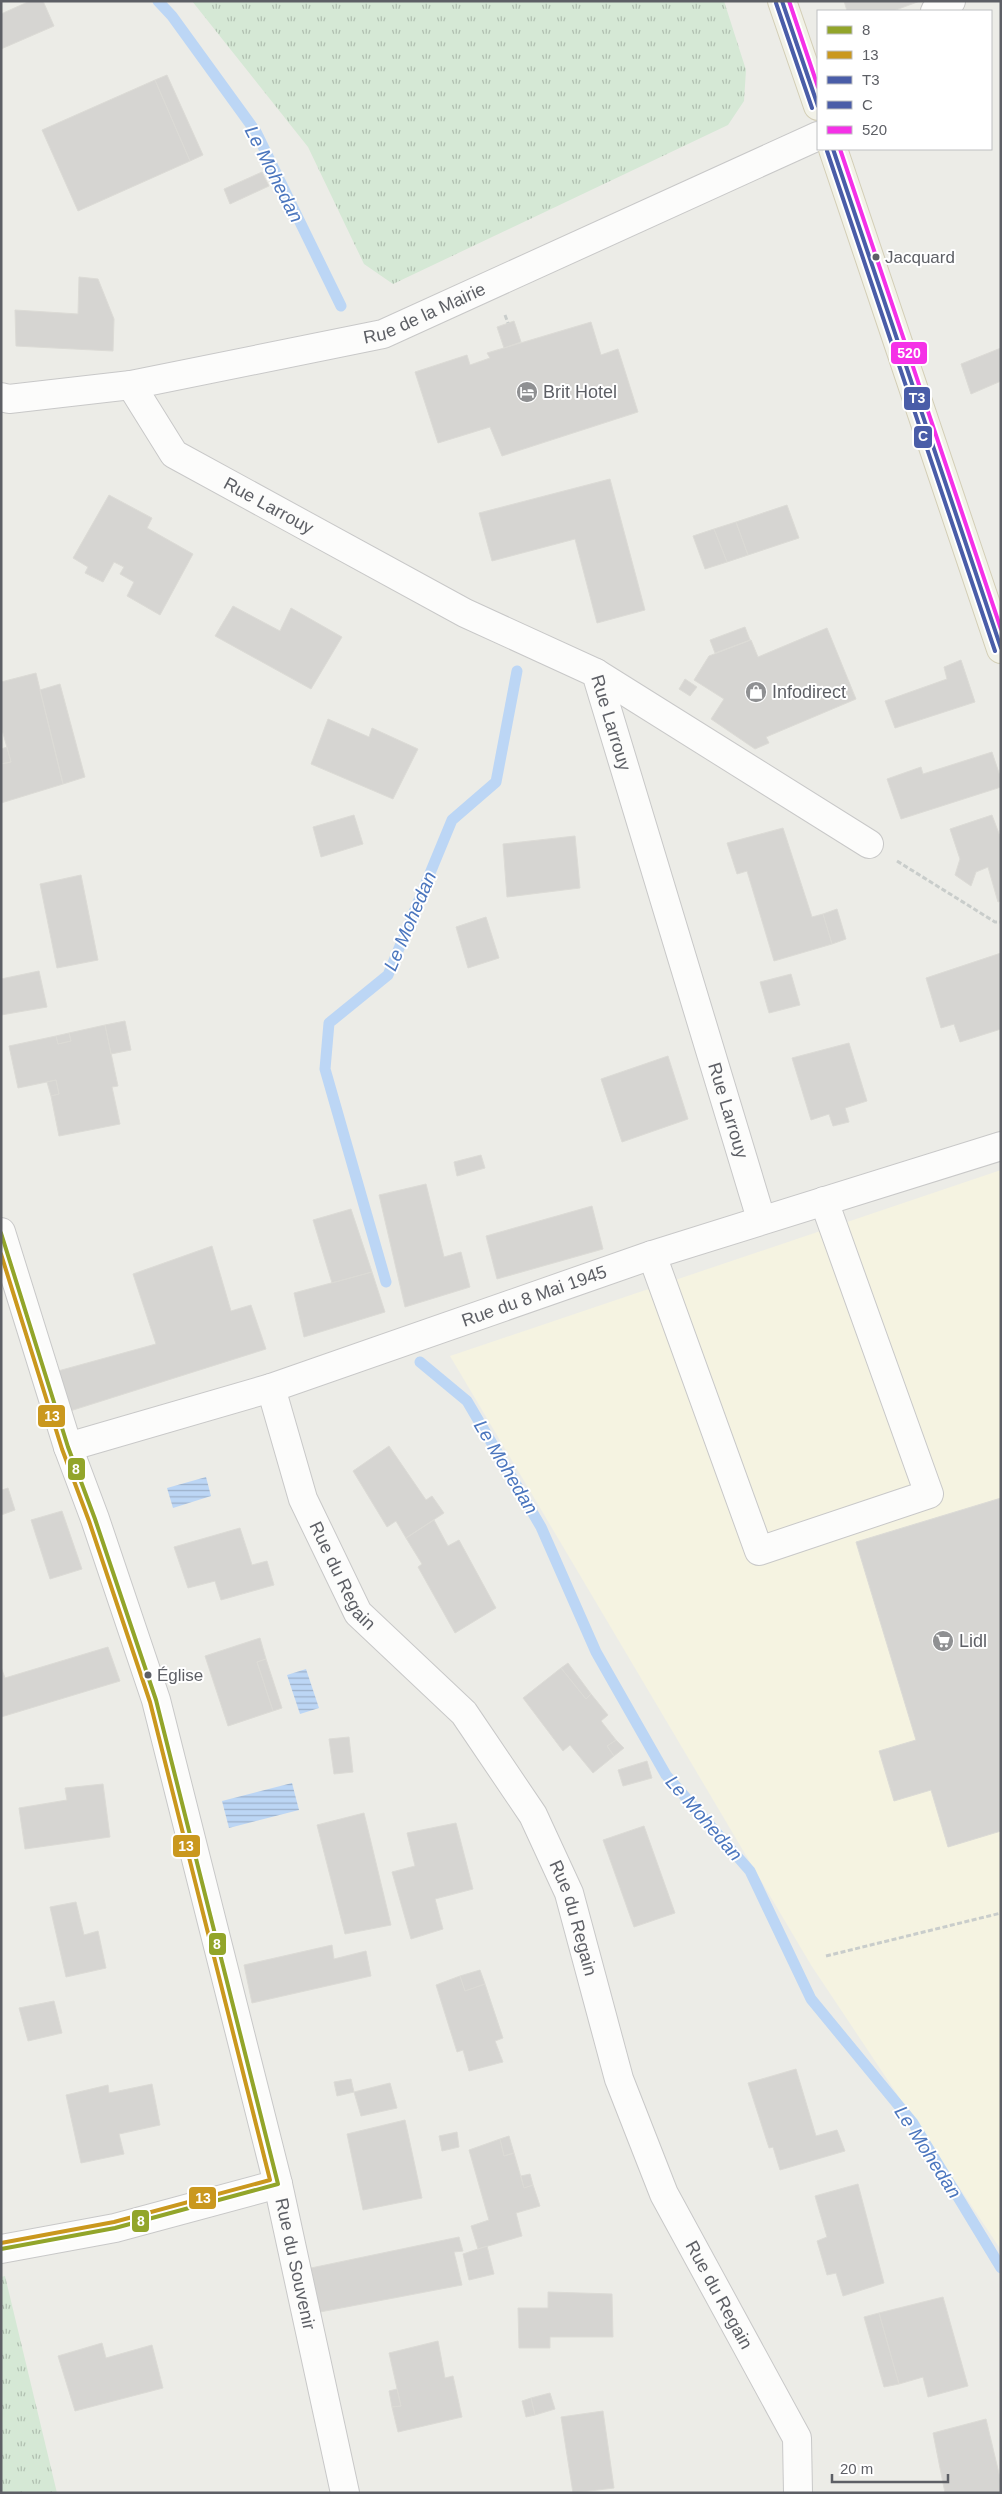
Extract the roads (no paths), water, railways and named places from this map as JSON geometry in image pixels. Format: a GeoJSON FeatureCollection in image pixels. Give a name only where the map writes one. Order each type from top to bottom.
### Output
{"type":"FeatureCollection","features":[{"type":"Feature","properties":{"kind":"main road"},"geometry":{"type":"LineString","coordinates":[[782,1],[816,91]]}},
{"type":"Feature","properties":{"kind":"main road"},"geometry":{"type":"LineString","coordinates":[[833,150],[1001,649]]}},
{"type":"Feature","properties":{"kind":"street"},"geometry":{"type":"LineString","coordinates":[[937,10],[951,1]]}},
{"type":"Feature","properties":{"kind":"street","name":"Rue de la Mairie"},"geometry":{"type":"LineString","coordinates":[[1,397],[9,399],[131,385],[382,334],[817,136]]}},
{"type":"Feature","properties":{"kind":"street","name":"Rue Larrouy"},"geometry":{"type":"LineString","coordinates":[[131,385],[174,454],[465,613],[596,673],[761,1219]]}},
{"type":"Feature","properties":{"kind":"street"},"geometry":{"type":"LineString","coordinates":[[596,673],[869,844]]}},
{"type":"Feature","properties":{"kind":"street","name":"Rue du 8 Mai 1945"},"geometry":{"type":"LineString","coordinates":[[68,1447],[271,1388],[652,1255],[761,1219],[1001,1146]]}},
{"type":"Feature","properties":{"kind":"street"},"geometry":{"type":"LineString","coordinates":[[652,1255],[758,1551],[929,1494],[824,1201]]}},
{"type":"Feature","properties":{"kind":"street","name":"Rue du Souvenir"},"geometry":{"type":"LineString","coordinates":[[1,1232],[68,1447],[95,1519],[156,1700],[278,2184],[345,2493]]}},
{"type":"Feature","properties":{"kind":"street","name":"Rue du Regain"},"geometry":{"type":"LineString","coordinates":[[271,1388],[304,1499],[358,1613],[464,1713],[533,1815],[569,1893],[618,2079],[664,2194],[797,2438],[798,2493]]}},
{"type":"Feature","properties":{"kind":"street"},"geometry":{"type":"LineString","coordinates":[[1,2249],[115,2228],[278,2184]]}},
{"type":"Feature","properties":{"kind":"water"},"geometry":{"type":"Polygon","coordinates":[[[206,1477],[211,1496],[173,1508],[167,1488],[206,1477]]]}},
{"type":"Feature","properties":{"kind":"water"},"geometry":{"type":"Polygon","coordinates":[[[306,1669],[319,1708],[300,1714],[287,1675],[306,1669]]]}},
{"type":"Feature","properties":{"kind":"water"},"geometry":{"type":"Polygon","coordinates":[[[292,1783],[299,1810],[229,1828],[222,1801],[292,1783]]]}},
{"type":"Feature","properties":{"kind":"waterway","name":"Le Mohedan"},"geometry":{"type":"LineString","coordinates":[[158,1],[172,16],[256,132],[341,306]]}},
{"type":"Feature","properties":{"kind":"waterway","name":"Le Mohedan"},"geometry":{"type":"LineString","coordinates":[[386,1282],[325,1069],[329,1023],[388,975],[452,820],[496,782],[517,671]]}},
{"type":"Feature","properties":{"kind":"waterway","name":"Le Mohedan"},"geometry":{"type":"LineString","coordinates":[[420,1362],[467,1401],[541,1527],[596,1652],[666,1775],[750,1871],[811,1999],[913,2123],[1001,2268]]}},
{"type":"Feature","properties":{"kind":"place","name":"Jacquard"},"geometry":{"type":"Point","coordinates":[876,257]}},
{"type":"Feature","properties":{"kind":"place","name":"Brit Hotel"},"geometry":{"type":"Point","coordinates":[527,392]}},
{"type":"Feature","properties":{"kind":"place","name":"Infodirect"},"geometry":{"type":"Point","coordinates":[756,692]}},
{"type":"Feature","properties":{"kind":"place","name":"Lidl"},"geometry":{"type":"Point","coordinates":[943,1641]}},
{"type":"Feature","properties":{"kind":"place","name":"Église"},"geometry":{"type":"Point","coordinates":[148,1675]}}]}
